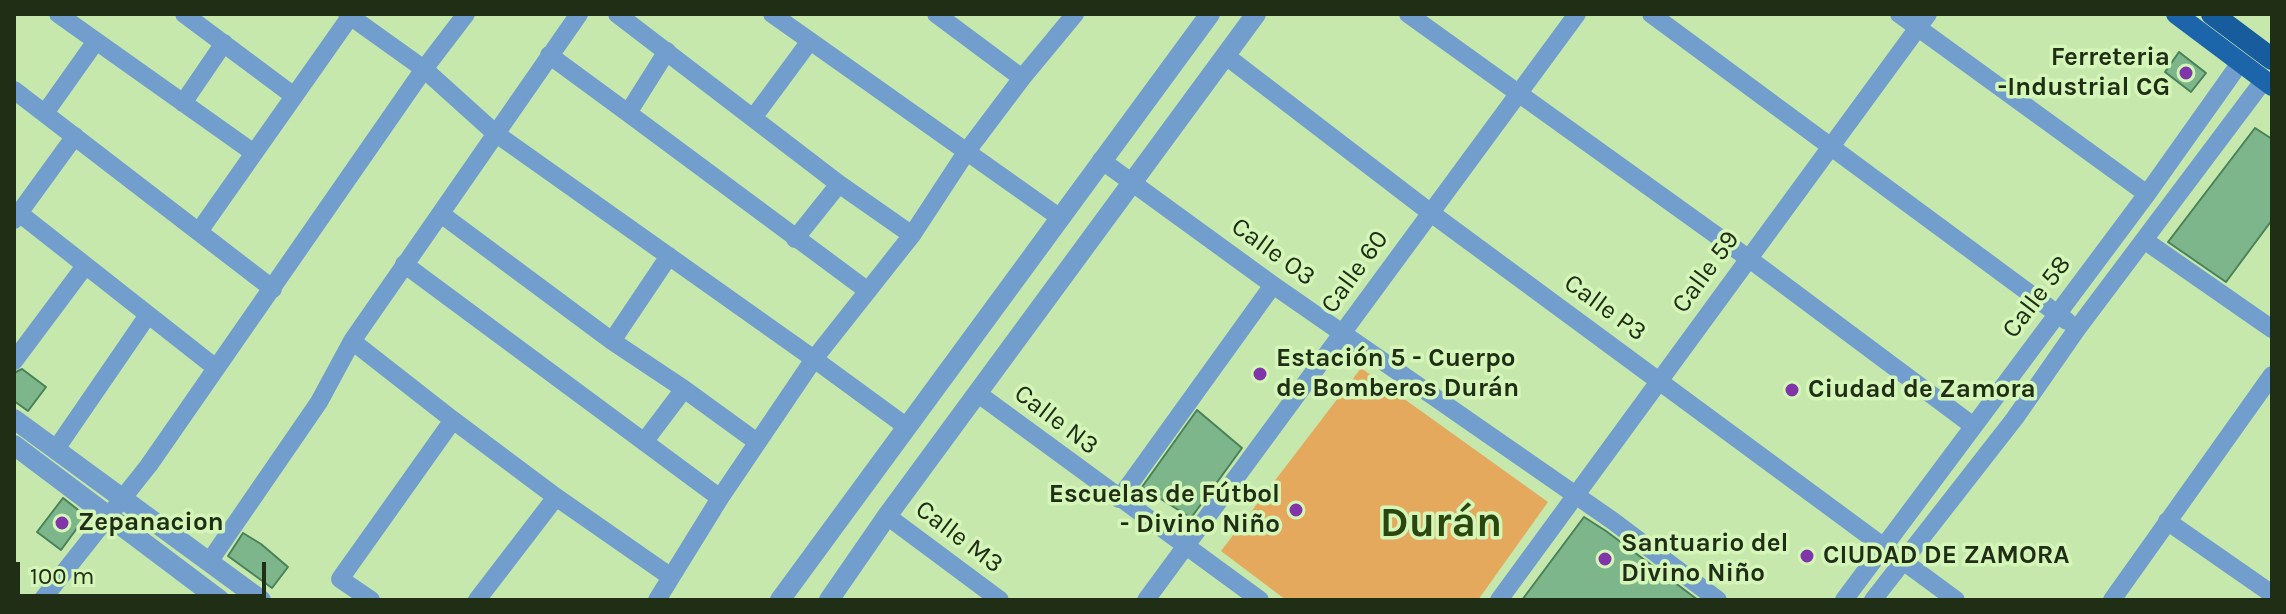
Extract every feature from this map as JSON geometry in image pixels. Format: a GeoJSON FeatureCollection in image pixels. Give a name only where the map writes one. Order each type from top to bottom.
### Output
{"type":"FeatureCollection","features":[{"type":"Feature","properties":{"kind":"highway"},"geometry":{"type":"LineString","coordinates":[[2212,14],[2269,75]]}},
{"type":"Feature","properties":{"kind":"main road"},"geometry":{"type":"LineString","coordinates":[[2176,14],[2240,63],[2269,75]]}},
{"type":"Feature","properties":{"kind":"street"},"geometry":{"type":"LineString","coordinates":[[58,14],[254,153]]}},
{"type":"Feature","properties":{"kind":"street"},"geometry":{"type":"LineString","coordinates":[[184,14],[294,96]]}},
{"type":"Feature","properties":{"kind":"street"},"geometry":{"type":"LineString","coordinates":[[42,600],[124,498],[424,69],[466,14]]}},
{"type":"Feature","properties":{"kind":"street"},"geometry":{"type":"LineString","coordinates":[[209,562],[319,402],[352,341],[579,14]]}},
{"type":"Feature","properties":{"kind":"street"},"geometry":{"type":"LineString","coordinates":[[617,14],[839,184],[912,235]]}},
{"type":"Feature","properties":{"kind":"street"},"geometry":{"type":"LineString","coordinates":[[772,14],[1059,217]]}},
{"type":"Feature","properties":{"kind":"street"},"geometry":{"type":"LineString","coordinates":[[657,600],[720,498],[814,359],[912,235],[967,151],[1022,78],[1075,14]]}},
{"type":"Feature","properties":{"kind":"street"},"geometry":{"type":"LineString","coordinates":[[780,600],[1210,14]]}},
{"type":"Feature","properties":{"kind":"street"},"geometry":{"type":"LineString","coordinates":[[829,600],[887,516],[1256,14]]}},
{"type":"Feature","properties":{"kind":"street"},"geometry":{"type":"LineString","coordinates":[[1408,14],[1748,258],[1972,425]]}},
{"type":"Feature","properties":{"kind":"street","name":"Calle 60"},"geometry":{"type":"LineString","coordinates":[[1146,600],[1577,14]]}},
{"type":"Feature","properties":{"kind":"street"},"geometry":{"type":"LineString","coordinates":[[1651,14],[2077,329]]}},
{"type":"Feature","properties":{"kind":"street"},"geometry":{"type":"LineString","coordinates":[[1899,14],[1923,21],[2147,194]]}},
{"type":"Feature","properties":{"kind":"street"},"geometry":{"type":"LineString","coordinates":[[200,230],[350,15],[424,69],[495,133],[907,427]]}},
{"type":"Feature","properties":{"kind":"street"},"geometry":{"type":"LineString","coordinates":[[948,17],[1022,78]]}},
{"type":"Feature","properties":{"kind":"street","name":"Calle 59"},"geometry":{"type":"LineString","coordinates":[[1499,600],[1923,21]]}},
{"type":"Feature","properties":{"kind":"street"},"geometry":{"type":"LineString","coordinates":[[45,113],[96,41]]}},
{"type":"Feature","properties":{"kind":"street"},"geometry":{"type":"LineString","coordinates":[[753,118],[810,41]]}},
{"type":"Feature","properties":{"kind":"street"},"geometry":{"type":"LineString","coordinates":[[183,103],[224,43]]}},
{"type":"Feature","properties":{"kind":"street"},"geometry":{"type":"LineString","coordinates":[[628,113],[667,51]]}},
{"type":"Feature","properties":{"kind":"street"},"geometry":{"type":"LineString","coordinates":[[549,55],[868,291]]}},
{"type":"Feature","properties":{"kind":"street","name":"Calle P3"},"geometry":{"type":"LineString","coordinates":[[1226,56],[1431,213],[1956,600]]}},
{"type":"Feature","properties":{"kind":"street","name":"Calle 58"},"geometry":{"type":"LineString","coordinates":[[1844,600],[2147,194],[2240,63]]}},
{"type":"Feature","properties":{"kind":"street","name":"Calle 58"},"geometry":{"type":"LineString","coordinates":[[1873,600],[2015,418],[2077,329],[2269,75]]}},
{"type":"Feature","properties":{"kind":"street"},"geometry":{"type":"LineString","coordinates":[[14,90],[273,289]]}},
{"type":"Feature","properties":{"kind":"street"},"geometry":{"type":"LineString","coordinates":[[75,136],[17,216],[216,368]]}},
{"type":"Feature","properties":{"kind":"street","name":"Calle O3"},"geometry":{"type":"LineString","coordinates":[[1101,160],[1273,285],[1575,494],[1718,600]]}},
{"type":"Feature","properties":{"kind":"street"},"geometry":{"type":"LineString","coordinates":[[795,239],[839,184]]}},
{"type":"Feature","properties":{"kind":"street"},"geometry":{"type":"LineString","coordinates":[[441,214],[612,341],[757,442]]}},
{"type":"Feature","properties":{"kind":"street"},"geometry":{"type":"LineString","coordinates":[[2144,240],[2272,329]]}},
{"type":"Feature","properties":{"kind":"street"},"geometry":{"type":"LineString","coordinates":[[612,341],[669,256]]}},
{"type":"Feature","properties":{"kind":"street"},"geometry":{"type":"LineString","coordinates":[[404,264],[720,498]]}},
{"type":"Feature","properties":{"kind":"street"},"geometry":{"type":"LineString","coordinates":[[14,361],[85,266]]}},
{"type":"Feature","properties":{"kind":"street"},"geometry":{"type":"LineString","coordinates":[[1119,499],[1273,285]]}},
{"type":"Feature","properties":{"kind":"street"},"geometry":{"type":"LineString","coordinates":[[56,449],[148,315]]}},
{"type":"Feature","properties":{"kind":"street"},"geometry":{"type":"LineString","coordinates":[[352,341],[556,497],[671,577]]}},
{"type":"Feature","properties":{"kind":"street"},"geometry":{"type":"LineString","coordinates":[[2112,600],[2272,375]]}},
{"type":"Feature","properties":{"kind":"street"},"geometry":{"type":"LineString","coordinates":[[644,442],[684,389]]}},
{"type":"Feature","properties":{"kind":"street","name":"Calle N3"},"geometry":{"type":"LineString","coordinates":[[977,393],[1260,600]]}},
{"type":"Feature","properties":{"kind":"street"},"geometry":{"type":"LineString","coordinates":[[14,419],[261,600]]}},
{"type":"Feature","properties":{"kind":"street"},"geometry":{"type":"LineString","coordinates":[[371,600],[340,579],[453,420]]}},
{"type":"Feature","properties":{"kind":"street"},"geometry":{"type":"LineString","coordinates":[[14,445],[220,600]]}},
{"type":"Feature","properties":{"kind":"street"},"geometry":{"type":"LineString","coordinates":[[477,600],[556,497]]}},
{"type":"Feature","properties":{"kind":"street","name":"Calle M3"},"geometry":{"type":"LineString","coordinates":[[887,516],[1000,600]]}},
{"type":"Feature","properties":{"kind":"street"},"geometry":{"type":"LineString","coordinates":[[2167,521],[2272,594]]}},
{"type":"Feature","properties":{"kind":"shaded area"},"geometry":{"type":"Polygon","coordinates":[[[1361,368],[1548,502],[1478,600],[1286,600],[1221,551],[1361,368]]]}},
{"type":"Feature","properties":{"kind":"building","name":"Ferreteria -Industrial CG"},"geometry":{"type":"Polygon","coordinates":[[[2179,52],[2206,73],[2191,92],[2165,72],[2179,52]]]}},
{"type":"Feature","properties":{"kind":"building"},"geometry":{"type":"Polygon","coordinates":[[[2255,128],[2272,139],[2272,220],[2226,282],[2168,242],[2255,128]]]}},
{"type":"Feature","properties":{"kind":"building"},"geometry":{"type":"Polygon","coordinates":[[[22,369],[46,387],[28,411],[14,401],[14,373],[22,369]]]}},
{"type":"Feature","properties":{"kind":"building"},"geometry":{"type":"Polygon","coordinates":[[[1197,410],[1242,448],[1191,518],[1142,487],[1197,410]]]}},
{"type":"Feature","properties":{"kind":"building","name":"Zepanacion"},"geometry":{"type":"Polygon","coordinates":[[[63,498],[86,516],[61,550],[37,532],[63,498]]]}},
{"type":"Feature","properties":{"kind":"building","name":"Santuario del Divino Niño"},"geometry":{"type":"Polygon","coordinates":[[[1584,517],[1606,531],[1698,600],[1522,600],[1584,517]]]}},
{"type":"Feature","properties":{"kind":"building"},"geometry":{"type":"Polygon","coordinates":[[[243,533],[288,567],[272,588],[228,556],[243,533]]]}},
{"type":"Feature","properties":{"kind":"place","name":"Ferreteria -Industrial CG"},"geometry":{"type":"Point","coordinates":[2186,73]}},
{"type":"Feature","properties":{"kind":"place","name":"Estación 5 - Cuerpo de Bomberos Durán"},"geometry":{"type":"Point","coordinates":[1260,374]}},
{"type":"Feature","properties":{"kind":"place","name":"Ciudad de Zamora"},"geometry":{"type":"Point","coordinates":[1792,390]}},
{"type":"Feature","properties":{"kind":"place","name":"Escuelas de Fútbol - Divino Niño"},"geometry":{"type":"Point","coordinates":[1296,510]}},
{"type":"Feature","properties":{"kind":"place","name":"Zepanacion"},"geometry":{"type":"Point","coordinates":[62,523]}},
{"type":"Feature","properties":{"kind":"place","name":"CIUDAD DE ZAMORA"},"geometry":{"type":"Point","coordinates":[1807,556]}},
{"type":"Feature","properties":{"kind":"place","name":"Santuario del Divino Niño"},"geometry":{"type":"Point","coordinates":[1605,559]}},
{"type":"Feature","properties":{"kind":"district","name":"Durán"},"geometry":{"type":"Point","coordinates":[1441,524]}}]}
